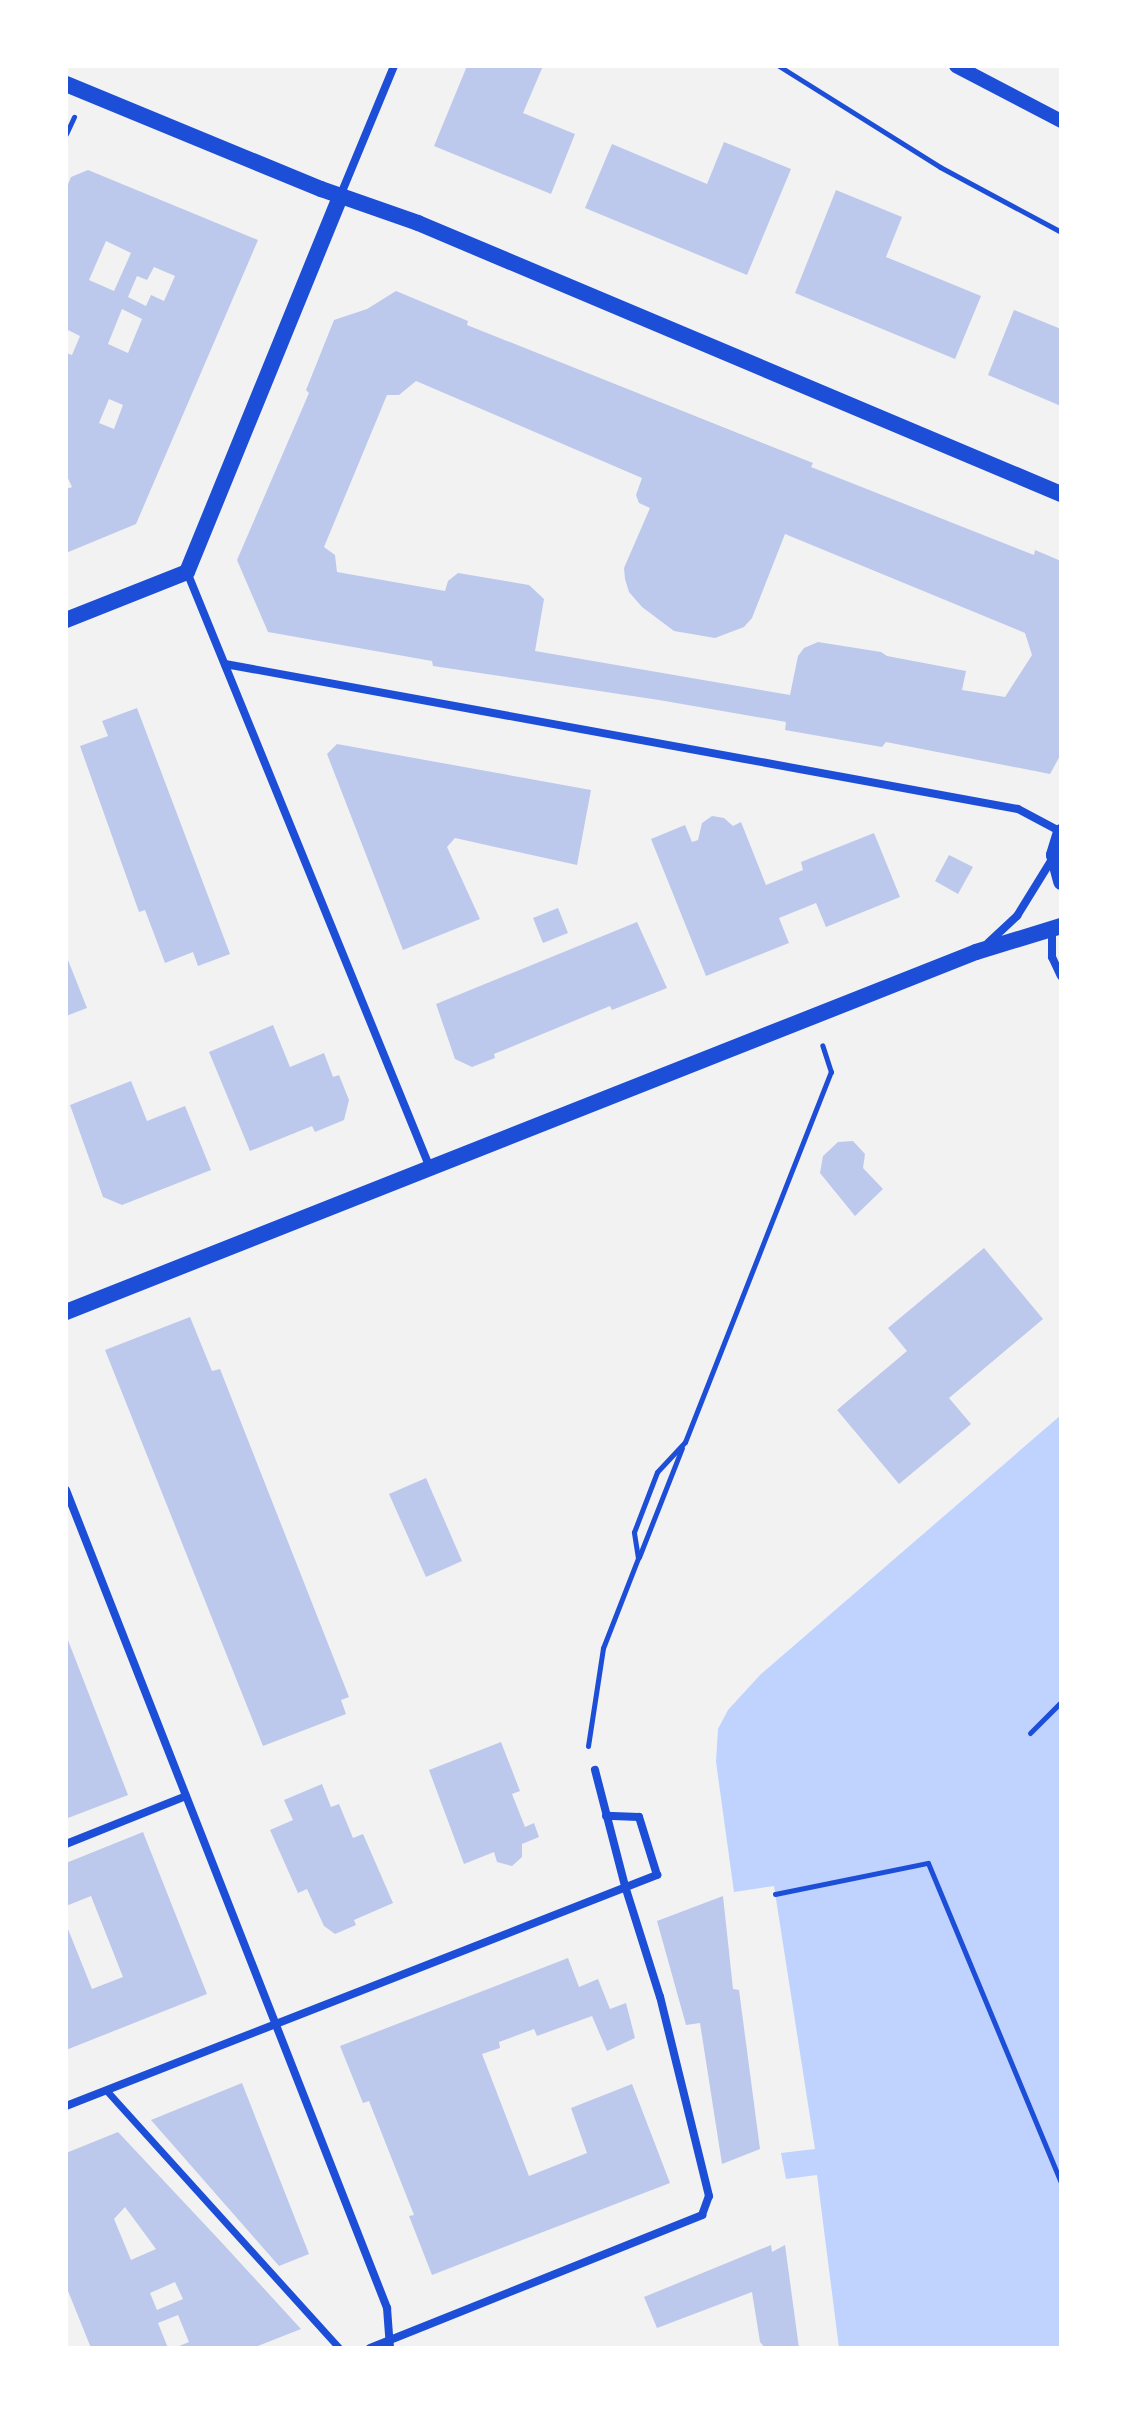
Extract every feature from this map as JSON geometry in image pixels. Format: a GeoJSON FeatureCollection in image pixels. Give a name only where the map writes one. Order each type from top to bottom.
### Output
{"type":"FeatureCollection","features":[{"type":"Feature","properties":{"kind":"main road"},"geometry":{"type":"LineString","coordinates":[[67,88],[418,223],[1061,494]]}},
{"type":"Feature","properties":{"kind":"main road"},"geometry":{"type":"LineString","coordinates":[[66,620],[187,572],[341,195]]}},
{"type":"Feature","properties":{"kind":"main road"},"geometry":{"type":"LineString","coordinates":[[1061,832],[1054,855],[1061,882]]}},
{"type":"Feature","properties":{"kind":"main road"},"geometry":{"type":"LineString","coordinates":[[66,1312],[976,952],[1057,927]]}},
{"type":"Feature","properties":{"kind":"street"},"geometry":{"type":"LineString","coordinates":[[341,195],[394,66]]}},
{"type":"Feature","properties":{"kind":"street"},"geometry":{"type":"LineString","coordinates":[[956,66],[1061,121]]}},
{"type":"Feature","properties":{"kind":"street"},"geometry":{"type":"LineString","coordinates":[[187,572],[430,1168]]}},
{"type":"Feature","properties":{"kind":"street"},"geometry":{"type":"LineString","coordinates":[[225,664],[1018,809],[1061,832]]}},
{"type":"Feature","properties":{"kind":"street"},"geometry":{"type":"LineString","coordinates":[[976,952],[1006,929],[1054,855]]}},
{"type":"Feature","properties":{"kind":"street"},"geometry":{"type":"LineString","coordinates":[[1057,927],[1052,957],[1061,976]]}},
{"type":"Feature","properties":{"kind":"street"},"geometry":{"type":"LineString","coordinates":[[66,1490],[387,2308],[390,2344]]}},
{"type":"Feature","properties":{"kind":"street"},"geometry":{"type":"LineString","coordinates":[[370,2348],[390,2344],[702,2215],[709,2196],[660,1997],[625,1886],[595,1770]]}},
{"type":"Feature","properties":{"kind":"street"},"geometry":{"type":"LineString","coordinates":[[66,1844],[186,1796]]}},
{"type":"Feature","properties":{"kind":"street"},"geometry":{"type":"LineString","coordinates":[[66,2106],[657,1875],[639,1817],[606,1816]]}},
{"type":"Feature","properties":{"kind":"street"},"geometry":{"type":"LineString","coordinates":[[106,2090],[339,2348]]}},
{"type":"Feature","properties":{"kind":"path"},"geometry":{"type":"LineString","coordinates":[[779,66],[940,167],[1061,232]]}},
{"type":"Feature","properties":{"kind":"path"},"geometry":{"type":"LineString","coordinates":[[595,1770],[588,1746],[603,1648],[831,1072],[811,1017]]}},
{"type":"Feature","properties":{"kind":"path"},"geometry":{"type":"LineString","coordinates":[[638,1558],[634,1532],[657,1472],[685,1442]]}},
{"type":"Feature","properties":{"kind":"path"},"geometry":{"type":"LineString","coordinates":[[1030,1733],[1061,1702]]}},
{"type":"Feature","properties":{"kind":"path"},"geometry":{"type":"LineString","coordinates":[[775,1894],[928,1863],[1061,2182]]}},
{"type":"Feature","properties":{"kind":"water"},"geometry":{"type":"Polygon","coordinates":[[[1061,1415],[1061,2348],[839,2348],[817,2175],[786,2179],[781,2153],[815,2149],[774,1886],[734,1892],[716,1762],[718,1729],[728,1710],[760,1675],[1061,1415]]]}},
{"type":"Feature","properties":{"kind":"building"},"geometry":{"type":"Polygon","coordinates":[[[467,66],[543,66],[523,113],[575,134],[551,194],[434,146],[467,66]]]}},
{"type":"Feature","properties":{"kind":"building"},"geometry":{"type":"Polygon","coordinates":[[[724,142],[791,169],[747,275],[585,208],[612,144],[707,184],[724,142]]]}},
{"type":"Feature","properties":{"kind":"building"},"geometry":{"type":"Polygon","coordinates":[[[88,170],[258,240],[136,524],[66,553],[66,489],[72,487],[66,474],[66,353],[72,355],[80,336],[66,329],[66,189],[71,177],[88,170]],[[106,241],[89,280],[114,291],[131,253],[106,241]],[[154,267],[147,280],[137,276],[128,297],[146,306],[151,295],[164,301],[175,276],[154,267]],[[122,309],[108,344],[128,353],[142,319],[122,309]],[[109,399],[99,423],[114,429],[123,405],[109,399]]]}},
{"type":"Feature","properties":{"kind":"building"},"geometry":{"type":"Polygon","coordinates":[[[836,190],[902,217],[886,257],[981,296],[955,359],[795,293],[836,190]]]}},
{"type":"Feature","properties":{"kind":"building"},"geometry":{"type":"Polygon","coordinates":[[[396,291],[468,321],[467,325],[813,463],[811,467],[1034,555],[1035,550],[1061,561],[1061,754],[1050,774],[886,742],[882,747],[785,730],[786,722],[433,666],[432,661],[268,632],[237,560],[309,393],[306,390],[334,320],[367,309],[396,291]],[[416,381],[399,395],[387,395],[324,547],[335,555],[337,572],[445,591],[448,581],[458,573],[529,585],[544,599],[535,651],[790,695],[798,656],[804,648],[818,642],[966,671],[962,690],[1005,697],[1032,655],[1025,633],[785,534],[752,618],[744,627],[715,638],[674,631],[642,607],[629,592],[625,579],[624,568],[650,508],[639,503],[636,495],[642,478],[416,381]]]}},
{"type":"Feature","properties":{"kind":"building"},"geometry":{"type":"Polygon","coordinates":[[[1014,310],[1061,329],[1061,406],[988,375],[1014,310]]]}},
{"type":"Feature","properties":{"kind":"building"},"geometry":{"type":"Polygon","coordinates":[[[137,708],[230,954],[198,966],[193,952],[165,963],[145,910],[139,912],[80,746],[108,736],[102,721],[137,708]]]}},
{"type":"Feature","properties":{"kind":"building"},"geometry":{"type":"Polygon","coordinates":[[[337,744],[591,790],[577,865],[455,838],[447,847],[480,919],[403,950],[327,754],[337,744]]]}},
{"type":"Feature","properties":{"kind":"building"},"geometry":{"type":"Polygon","coordinates":[[[712,816],[724,818],[733,826],[741,822],[766,885],[803,870],[801,862],[874,833],[900,897],[826,927],[816,903],[779,918],[789,943],[706,976],[651,839],[685,825],[692,842],[698,840],[702,823],[712,816]]]}},
{"type":"Feature","properties":{"kind":"building"},"geometry":{"type":"Polygon","coordinates":[[[949,855],[973,867],[958,894],[935,881],[949,855]]]}},
{"type":"Feature","properties":{"kind":"building"},"geometry":{"type":"Polygon","coordinates":[[[558,908],[568,933],[543,943],[533,918],[558,908]]]}},
{"type":"Feature","properties":{"kind":"building"},"geometry":{"type":"Polygon","coordinates":[[[637,922],[667,988],[612,1010],[610,1006],[494,1054],[495,1058],[472,1067],[455,1059],[436,1004],[637,922]]]}},
{"type":"Feature","properties":{"kind":"building"},"geometry":{"type":"Polygon","coordinates":[[[66,955],[87,1008],[66,1016],[66,955]]]}},
{"type":"Feature","properties":{"kind":"building"},"geometry":{"type":"Polygon","coordinates":[[[273,1025],[290,1067],[324,1053],[333,1077],[339,1075],[349,1100],[344,1120],[315,1132],[312,1126],[250,1151],[209,1052],[273,1025]]]}},
{"type":"Feature","properties":{"kind":"building"},"geometry":{"type":"Polygon","coordinates":[[[131,1081],[147,1121],[185,1106],[211,1170],[122,1205],[103,1197],[70,1105],[131,1081]]]}},
{"type":"Feature","properties":{"kind":"building"},"geometry":{"type":"Polygon","coordinates":[[[853,1141],[865,1154],[863,1168],[883,1189],[855,1216],[820,1173],[823,1156],[838,1142],[853,1141]]]}},
{"type":"Feature","properties":{"kind":"building"},"geometry":{"type":"Polygon","coordinates":[[[984,1248],[1043,1319],[949,1398],[971,1424],[899,1484],[837,1410],[907,1351],[888,1328],[984,1248]]]}},
{"type":"Feature","properties":{"kind":"building"},"geometry":{"type":"Polygon","coordinates":[[[190,1317],[212,1371],[220,1369],[349,1697],[341,1700],[346,1714],[263,1746],[105,1350],[190,1317]]]}},
{"type":"Feature","properties":{"kind":"building"},"geometry":{"type":"Polygon","coordinates":[[[426,1478],[462,1561],[426,1577],[389,1494],[426,1478]]]}},
{"type":"Feature","properties":{"kind":"building"},"geometry":{"type":"Polygon","coordinates":[[[66,1635],[128,1795],[68,1818],[66,1814],[66,1635]]]}},
{"type":"Feature","properties":{"kind":"building"},"geometry":{"type":"Polygon","coordinates":[[[501,1742],[520,1791],[512,1794],[525,1827],[534,1823],[539,1837],[522,1844],[522,1857],[512,1866],[497,1862],[494,1852],[464,1864],[429,1770],[501,1742]]]}},
{"type":"Feature","properties":{"kind":"building"},"geometry":{"type":"Polygon","coordinates":[[[322,1784],[331,1807],[339,1804],[353,1838],[363,1834],[393,1903],[354,1920],[356,1925],[335,1934],[324,1926],[307,1889],[298,1893],[270,1830],[293,1820],[284,1800],[322,1784]]]}},
{"type":"Feature","properties":{"kind":"building"},"geometry":{"type":"Polygon","coordinates":[[[143,1832],[207,1994],[66,2050],[66,1924],[92,1989],[123,1977],[91,1896],[66,1906],[66,1863],[143,1832]]]}},
{"type":"Feature","properties":{"kind":"building"},"geometry":{"type":"Polygon","coordinates":[[[723,1896],[733,1989],[739,1990],[760,2149],[722,2164],[700,2023],[686,2025],[657,1921],[723,1896]]]}},
{"type":"Feature","properties":{"kind":"building"},"geometry":{"type":"Polygon","coordinates":[[[568,1958],[579,1987],[598,1979],[610,2009],[626,2003],[635,2038],[607,2051],[592,2016],[537,2036],[534,2029],[499,2042],[500,2048],[482,2054],[529,2176],[587,2153],[571,2108],[632,2084],[670,2183],[432,2275],[409,2216],[414,2215],[369,2101],[363,2103],[340,2046],[568,1958]]]}},
{"type":"Feature","properties":{"kind":"building"},"geometry":{"type":"Polygon","coordinates":[[[242,2083],[309,2254],[279,2266],[151,2120],[242,2083]]]}},
{"type":"Feature","properties":{"kind":"building"},"geometry":{"type":"Polygon","coordinates":[[[118,2132],[301,2329],[253,2348],[174,2348],[189,2342],[178,2315],[158,2323],[168,2348],[91,2348],[66,2286],[66,2153],[118,2132]],[[125,2207],[114,2219],[131,2260],[156,2249],[125,2207]],[[175,2282],[150,2293],[157,2310],[183,2299],[175,2282]]]}},
{"type":"Feature","properties":{"kind":"building"},"geometry":{"type":"Polygon","coordinates":[[[771,2245],[772,2252],[785,2245],[799,2348],[765,2348],[760,2342],[752,2292],[657,2328],[644,2297],[771,2245]]]}}]}
